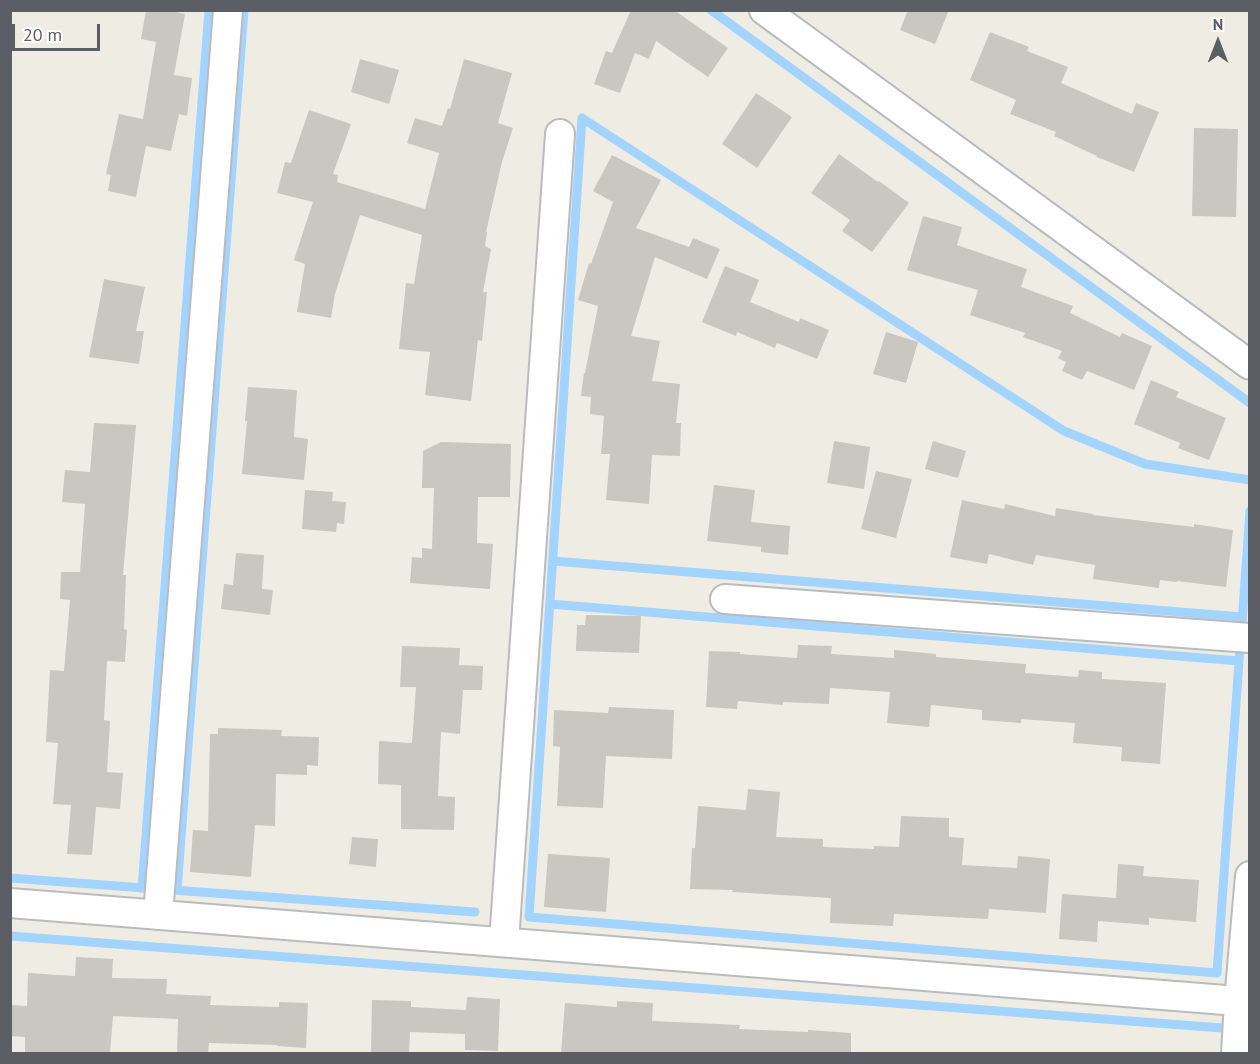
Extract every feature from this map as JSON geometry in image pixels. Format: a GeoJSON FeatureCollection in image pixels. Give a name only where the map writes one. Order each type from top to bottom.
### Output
{"type":"FeatureCollection","features":[{"type":"Feature","properties":{"kind":"street"},"geometry":{"type":"LineString","coordinates":[[158,915],[228,10]]}},
{"type":"Feature","properties":{"kind":"street"},"geometry":{"type":"LineString","coordinates":[[764,10],[1250,365]]}},
{"type":"Feature","properties":{"kind":"street"},"geometry":{"type":"LineString","coordinates":[[504,942],[560,134]]}},
{"type":"Feature","properties":{"kind":"street"},"geometry":{"type":"LineString","coordinates":[[725,599],[1250,638]]}},
{"type":"Feature","properties":{"kind":"street"},"geometry":{"type":"LineString","coordinates":[[1236,1053],[1244,1001],[1250,876]]}},
{"type":"Feature","properties":{"kind":"street"},"geometry":{"type":"LineString","coordinates":[[10,903],[1244,1001]]}},
{"type":"Feature","properties":{"kind":"building"},"geometry":{"type":"Polygon","coordinates":[[[146,10],[167,10],[185,14],[174,75],[192,78],[187,116],[179,114],[171,151],[146,146],[136,197],[108,191],[111,175],[106,174],[119,114],[143,119],[156,42],[141,39],[146,10]]]}},
{"type":"Feature","properties":{"kind":"building"},"geometry":{"type":"Polygon","coordinates":[[[631,10],[674,10],[728,48],[708,77],[656,41],[649,59],[635,53],[620,93],[594,84],[606,51],[612,53],[631,10]]]}},
{"type":"Feature","properties":{"kind":"building"},"geometry":{"type":"Polygon","coordinates":[[[908,10],[949,10],[935,44],[900,30],[908,10]]]}},
{"type":"Feature","properties":{"kind":"building"},"geometry":{"type":"Polygon","coordinates":[[[990,32],[1029,47],[1027,51],[1068,67],[1061,83],[1132,114],[1136,103],[1159,112],[1134,172],[1054,136],[1056,132],[1010,114],[1016,100],[970,80],[990,32]]]}},
{"type":"Feature","properties":{"kind":"building"},"geometry":{"type":"Polygon","coordinates":[[[360,59],[399,70],[389,104],[351,92],[360,59]]]}},
{"type":"Feature","properties":{"kind":"building"},"geometry":{"type":"Polygon","coordinates":[[[464,59],[512,73],[498,123],[513,128],[502,162],[486,232],[485,246],[491,249],[483,292],[487,292],[482,341],[478,340],[471,401],[425,395],[430,352],[399,349],[406,283],[414,284],[422,235],[360,215],[335,294],[331,318],[297,312],[305,264],[294,260],[313,202],[277,193],[285,162],[291,163],[309,110],[351,124],[333,174],[338,175],[337,182],[425,209],[439,153],[407,143],[415,118],[442,126],[448,108],[450,109],[464,59]]]}},
{"type":"Feature","properties":{"kind":"building"},"geometry":{"type":"Polygon","coordinates":[[[756,93],[792,117],[757,168],[722,144],[756,93]]]}},
{"type":"Feature","properties":{"kind":"building"},"geometry":{"type":"Polygon","coordinates":[[[1194,128],[1238,129],[1236,217],[1192,216],[1194,128]]]}},
{"type":"Feature","properties":{"kind":"building"},"geometry":{"type":"Polygon","coordinates":[[[839,154],[909,203],[872,252],[842,231],[850,220],[811,193],[839,154]]]}},
{"type":"Feature","properties":{"kind":"building"},"geometry":{"type":"Polygon","coordinates":[[[612,155],[661,180],[636,228],[689,247],[693,238],[720,249],[707,279],[655,257],[631,336],[660,341],[652,381],[680,384],[676,423],[681,423],[680,456],[652,455],[649,504],[606,500],[610,454],[601,454],[604,416],[590,414],[591,397],[581,396],[598,306],[578,300],[589,263],[591,264],[613,202],[593,191],[612,155]]]}},
{"type":"Feature","properties":{"kind":"building"},"geometry":{"type":"Polygon","coordinates":[[[923,216],[962,227],[957,245],[1027,269],[1021,287],[1073,306],[1070,313],[1120,337],[1122,333],[1152,346],[1134,390],[1087,371],[1082,380],[1062,371],[1066,362],[1058,358],[1062,351],[1023,337],[1025,333],[970,315],[978,290],[907,270],[923,216]]]}},
{"type":"Feature","properties":{"kind":"building"},"geometry":{"type":"Polygon","coordinates":[[[725,266],[759,280],[750,302],[799,322],[800,318],[829,330],[817,359],[777,343],[775,348],[737,332],[736,336],[702,322],[725,266]]]}},
{"type":"Feature","properties":{"kind":"building"},"geometry":{"type":"Polygon","coordinates":[[[104,279],[145,287],[136,331],[144,331],[139,364],[89,357],[104,279]]]}},
{"type":"Feature","properties":{"kind":"building"},"geometry":{"type":"Polygon","coordinates":[[[886,332],[918,342],[906,383],[873,374],[886,332]]]}},
{"type":"Feature","properties":{"kind":"building"},"geometry":{"type":"Polygon","coordinates":[[[1151,380],[1179,392],[1176,397],[1226,418],[1209,460],[1178,448],[1180,443],[1134,424],[1151,380]]]}},
{"type":"Feature","properties":{"kind":"building"},"geometry":{"type":"Polygon","coordinates":[[[248,387],[297,390],[294,437],[308,439],[304,480],[242,474],[248,387]]]}},
{"type":"Feature","properties":{"kind":"building"},"geometry":{"type":"Polygon","coordinates":[[[94,423],[136,425],[123,575],[126,575],[125,662],[107,661],[104,720],[110,721],[107,772],[123,773],[120,809],[96,807],[92,855],[67,854],[71,805],[53,804],[58,743],[46,742],[50,670],[64,671],[70,600],[60,599],[61,572],[80,572],[85,504],[62,502],[65,470],[90,472],[94,423]]]}},
{"type":"Feature","properties":{"kind":"building"},"geometry":{"type":"Polygon","coordinates":[[[834,441],[870,447],[864,489],[827,483],[834,441]]]}},
{"type":"Feature","properties":{"kind":"building"},"geometry":{"type":"Polygon","coordinates":[[[933,441],[966,451],[958,478],[925,469],[933,441]]]}},
{"type":"Feature","properties":{"kind":"building"},"geometry":{"type":"Polygon","coordinates":[[[441,442],[511,444],[510,497],[478,497],[477,543],[493,544],[490,589],[410,583],[412,557],[422,558],[422,548],[432,549],[434,488],[422,488],[423,451],[441,442]]]}},
{"type":"Feature","properties":{"kind":"building"},"geometry":{"type":"Polygon","coordinates":[[[876,471],[912,479],[896,538],[861,529],[876,471]]]}},
{"type":"Feature","properties":{"kind":"building"},"geometry":{"type":"Polygon","coordinates":[[[714,485],[755,490],[751,522],[790,526],[788,555],[761,552],[761,547],[707,541],[714,485]]]}},
{"type":"Feature","properties":{"kind":"building"},"geometry":{"type":"Polygon","coordinates":[[[305,490],[333,492],[332,501],[346,502],[344,524],[337,523],[336,532],[302,529],[305,490]]]}},
{"type":"Feature","properties":{"kind":"building"},"geometry":{"type":"Polygon","coordinates":[[[962,500],[1004,509],[1005,504],[1055,516],[1056,508],[1093,515],[1194,527],[1194,524],[1233,530],[1226,587],[1160,580],[1159,588],[1093,579],[1095,565],[1036,555],[1033,565],[989,554],[987,564],[950,557],[962,500]]]}},
{"type":"Feature","properties":{"kind":"building"},"geometry":{"type":"Polygon","coordinates":[[[236,553],[264,555],[262,589],[273,590],[270,615],[221,609],[224,584],[233,585],[236,553]]]}},
{"type":"Feature","properties":{"kind":"building"},"geometry":{"type":"Polygon","coordinates":[[[586,615],[641,616],[639,653],[576,651],[577,625],[585,625],[586,615]]]}},
{"type":"Feature","properties":{"kind":"building"},"geometry":{"type":"Polygon","coordinates":[[[798,645],[832,646],[831,654],[894,658],[894,650],[936,654],[936,657],[1026,664],[1025,673],[1078,677],[1079,670],[1102,672],[1102,679],[1166,683],[1160,764],[1121,761],[1122,747],[1073,743],[1075,723],[1021,719],[1021,723],[982,720],[982,710],[931,705],[929,727],[887,723],[890,692],[830,688],[829,704],[783,702],[783,705],[738,701],[737,709],[706,707],[709,651],[797,658],[798,645]]]}},
{"type":"Feature","properties":{"kind":"building"},"geometry":{"type":"Polygon","coordinates":[[[402,646],[460,648],[459,665],[483,666],[482,690],[463,690],[460,734],[441,732],[438,796],[455,797],[454,830],[401,829],[401,785],[378,784],[379,741],[412,743],[416,687],[400,687],[402,646]]]}},
{"type":"Feature","properties":{"kind":"building"},"geometry":{"type":"Polygon","coordinates":[[[609,707],[674,710],[672,759],[606,756],[603,808],[557,806],[560,747],[553,746],[554,710],[608,713],[609,707]]]}},
{"type":"Feature","properties":{"kind":"building"},"geometry":{"type":"Polygon","coordinates":[[[218,728],[282,730],[281,736],[319,737],[318,766],[307,765],[307,775],[276,774],[275,826],[255,825],[251,877],[190,872],[193,830],[208,831],[210,734],[218,734],[218,728]]]}},
{"type":"Feature","properties":{"kind":"building"},"geometry":{"type":"Polygon","coordinates":[[[748,789],[780,792],[776,837],[823,839],[823,847],[874,849],[874,846],[899,847],[901,816],[949,818],[949,837],[964,838],[962,865],[1017,868],[1018,856],[1050,859],[1046,913],[989,909],[988,919],[894,914],[893,926],[830,923],[831,898],[690,889],[692,848],[695,848],[698,806],[746,810],[748,789]]]}},
{"type":"Feature","properties":{"kind":"building"},"geometry":{"type":"Polygon","coordinates":[[[352,837],[378,839],[376,867],[349,864],[352,837]]]}},
{"type":"Feature","properties":{"kind":"building"},"geometry":{"type":"Polygon","coordinates":[[[548,854],[610,858],[606,912],[544,907],[548,854]]]}},
{"type":"Feature","properties":{"kind":"building"},"geometry":{"type":"Polygon","coordinates":[[[1118,864],[1144,866],[1143,876],[1199,880],[1196,922],[1149,918],[1149,925],[1098,921],[1097,942],[1059,939],[1062,894],[1116,898],[1118,864]]]}},
{"type":"Feature","properties":{"kind":"building"},"geometry":{"type":"Polygon","coordinates":[[[76,957],[113,959],[112,978],[167,979],[166,994],[211,996],[210,1005],[279,1007],[279,1002],[308,1003],[306,1048],[209,1043],[208,1053],[177,1053],[178,1019],[113,1016],[110,1053],[25,1052],[25,1037],[10,1036],[10,1005],[27,1006],[28,973],[75,976],[76,957]]]}},
{"type":"Feature","properties":{"kind":"building"},"geometry":{"type":"Polygon","coordinates":[[[467,997],[500,999],[498,1051],[465,1050],[465,1034],[410,1032],[409,1053],[371,1053],[372,1000],[411,1001],[411,1007],[466,1010],[467,997]]]}},
{"type":"Feature","properties":{"kind":"building"},"geometry":{"type":"Polygon","coordinates":[[[617,1001],[653,1003],[652,1021],[740,1025],[739,1029],[851,1033],[851,1053],[561,1053],[565,1003],[617,1007],[617,1001]]]}},
{"type":"Feature","properties":{"kind":"waterway"},"geometry":{"type":"LineString","coordinates":[[142,888],[209,10]]}},
{"type":"Feature","properties":{"kind":"waterway"},"geometry":{"type":"LineString","coordinates":[[177,890],[244,10]]}},
{"type":"Feature","properties":{"kind":"waterway"},"geometry":{"type":"LineString","coordinates":[[711,10],[1250,403]]}},
{"type":"Feature","properties":{"kind":"waterway"},"geometry":{"type":"LineString","coordinates":[[1240,647],[1217,973],[529,917],[582,118],[1064,431],[1145,464],[1250,480]]}},
{"type":"Feature","properties":{"kind":"waterway"},"geometry":{"type":"LineString","coordinates":[[1242,623],[1250,511]]}},
{"type":"Feature","properties":{"kind":"waterway"},"geometry":{"type":"LineString","coordinates":[[553,561],[1242,617]]}},
{"type":"Feature","properties":{"kind":"waterway"},"geometry":{"type":"LineString","coordinates":[[550,604],[1239,661]]}},
{"type":"Feature","properties":{"kind":"waterway"},"geometry":{"type":"LineString","coordinates":[[10,878],[144,888]]}},
{"type":"Feature","properties":{"kind":"waterway"},"geometry":{"type":"LineString","coordinates":[[172,890],[475,912]]}},
{"type":"Feature","properties":{"kind":"waterway"},"geometry":{"type":"LineString","coordinates":[[10,936],[1222,1028]]}}]}
